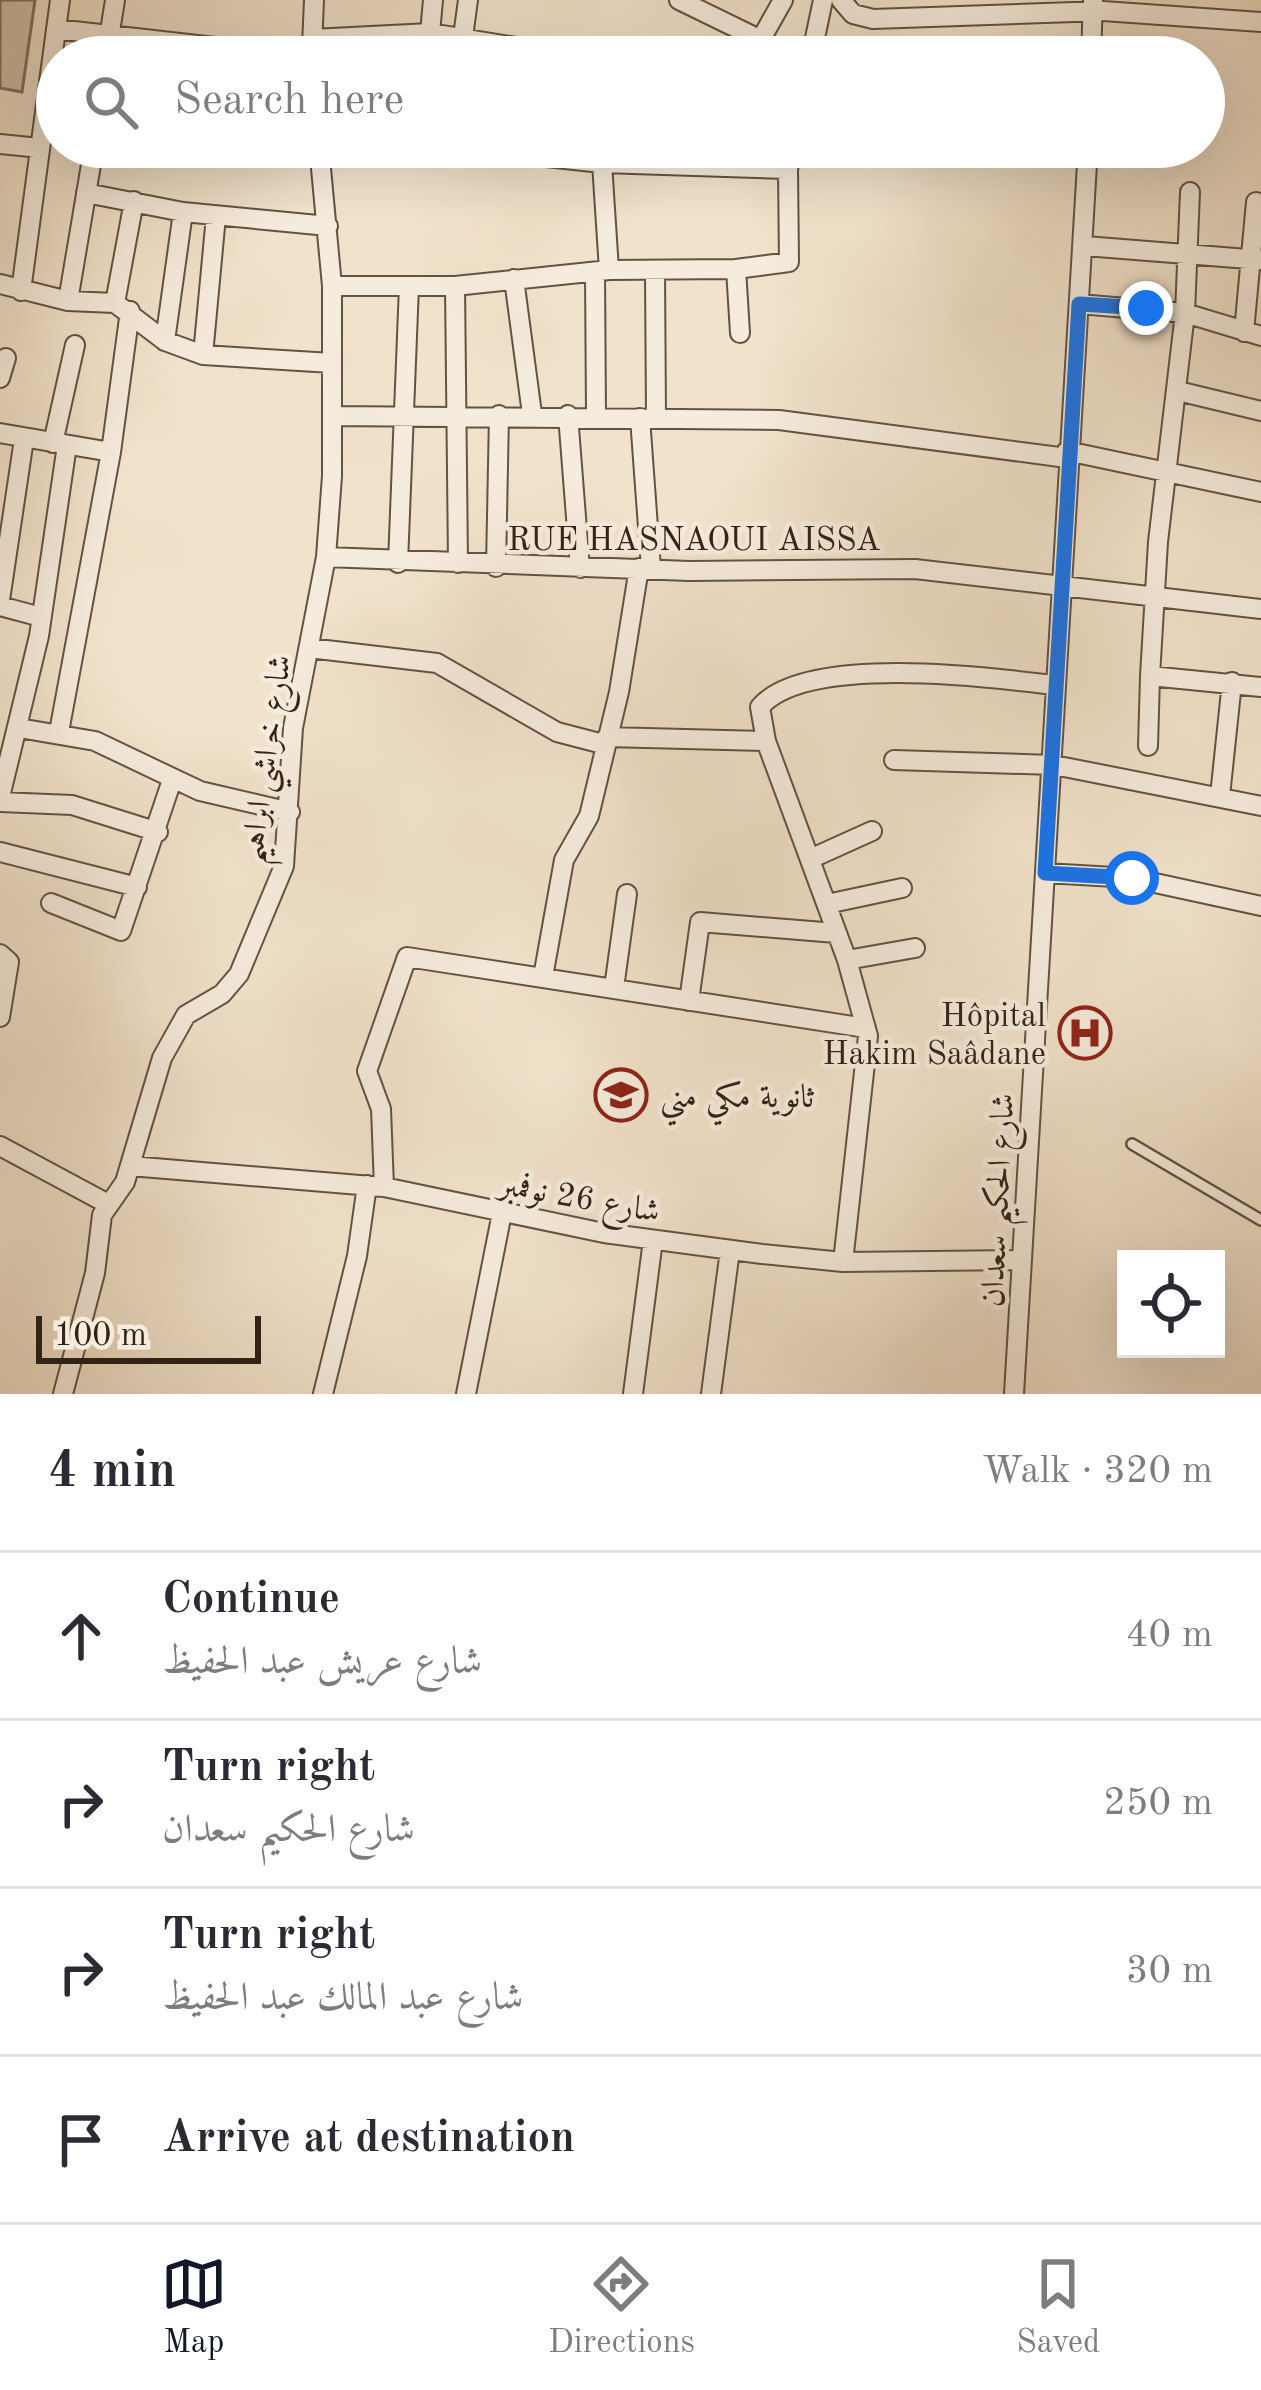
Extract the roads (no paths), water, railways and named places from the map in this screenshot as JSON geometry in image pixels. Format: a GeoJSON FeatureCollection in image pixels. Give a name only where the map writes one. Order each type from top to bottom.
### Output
{"type":"FeatureCollection","features":[{"type":"Feature","properties":{"kind":"street"},"geometry":{"type":"LineString","coordinates":[[55,36],[60,0]]}},
{"type":"Feature","properties":{"kind":"street"},"geometry":{"type":"LineString","coordinates":[[109,34],[115,0]]}},
{"type":"Feature","properties":{"kind":"street"},"geometry":{"type":"LineString","coordinates":[[310,36],[314,0]]}},
{"type":"Feature","properties":{"kind":"street"},"geometry":{"type":"LineString","coordinates":[[430,33],[433,0]]}},
{"type":"Feature","properties":{"kind":"street"},"geometry":{"type":"LineString","coordinates":[[463,36],[468,0]]}},
{"type":"Feature","properties":{"kind":"street"},"geometry":{"type":"LineString","coordinates":[[679,0],[736,36]]}},
{"type":"Feature","properties":{"kind":"street"},"geometry":{"type":"LineString","coordinates":[[762,36],[783,0]]}},
{"type":"Feature","properties":{"kind":"street"},"geometry":{"type":"LineString","coordinates":[[816,36],[823,0]]}},
{"type":"Feature","properties":{"kind":"street"},"geometry":{"type":"LineString","coordinates":[[841,0],[853,14],[873,19],[934,9],[1093,6],[1261,22]]}},
{"type":"Feature","properties":{"kind":"street"},"geometry":{"type":"LineString","coordinates":[[1092,36],[1093,6]]}},
{"type":"Feature","properties":{"kind":"street"},"geometry":{"type":"LineString","coordinates":[[56,28],[133,36]]}},
{"type":"Feature","properties":{"kind":"street"},"geometry":{"type":"LineString","coordinates":[[410,36],[455,36]]}},
{"type":"Feature","properties":{"kind":"street"},"geometry":{"type":"LineString","coordinates":[[0,144],[36,148]]}},
{"type":"Feature","properties":{"kind":"street"},"geometry":{"type":"LineString","coordinates":[[21,291],[37,168]]}},
{"type":"Feature","properties":{"kind":"street"},"geometry":{"type":"LineString","coordinates":[[68,301],[90,168]]}},
{"type":"Feature","properties":{"kind":"street","name":"شارع خراشي ابراهيم"},"geometry":{"type":"LineString","coordinates":[[63,1394],[76,1359],[108,1204],[130,1166],[162,1058],[179,1024],[233,983],[284,866],[292,728],[326,557],[334,416],[332,286],[321,168]]}},
{"type":"Feature","properties":{"kind":"street"},"geometry":{"type":"LineString","coordinates":[[596,415],[602,168]]}},
{"type":"Feature","properties":{"kind":"street"},"geometry":{"type":"LineString","coordinates":[[332,286],[455,286],[789,262],[788,169],[782,168]]}},
{"type":"Feature","properties":{"kind":"street","name":"شارع الحكيم سعدان"},"geometry":{"type":"LineString","coordinates":[[1014,1394],[1054,765],[1053,685],[1071,330],[1079,304],[1087,168]]}},
{"type":"Feature","properties":{"kind":"street"},"geometry":{"type":"LineString","coordinates":[[1148,746],[1153,600],[1178,392],[1190,192]]}},
{"type":"Feature","properties":{"kind":"street"},"geometry":{"type":"LineString","coordinates":[[86,193],[183,212],[328,226]]}},
{"type":"Feature","properties":{"kind":"street"},"geometry":{"type":"LineString","coordinates":[[59,732],[111,452],[134,201]]}},
{"type":"Feature","properties":{"kind":"street"},"geometry":{"type":"LineString","coordinates":[[1079,304],[1185,313],[1253,334],[1256,202]]}},
{"type":"Feature","properties":{"kind":"street"},"geometry":{"type":"LineString","coordinates":[[165,341],[183,212]]}},
{"type":"Feature","properties":{"kind":"street"},"geometry":{"type":"LineString","coordinates":[[203,355],[216,216]]}},
{"type":"Feature","properties":{"kind":"street"},"geometry":{"type":"LineString","coordinates":[[1084,246],[1257,260]]}},
{"type":"Feature","properties":{"kind":"street"},"geometry":{"type":"LineString","coordinates":[[736,269],[740,333]]}},
{"type":"Feature","properties":{"kind":"street"},"geometry":{"type":"LineString","coordinates":[[543,977],[564,860],[589,817],[645,568],[655,272]]}},
{"type":"Feature","properties":{"kind":"street"},"geometry":{"type":"LineString","coordinates":[[514,279],[532,414]]}},
{"type":"Feature","properties":{"kind":"street"},"geometry":{"type":"LineString","coordinates":[[0,284],[68,301],[123,307],[165,341],[203,355],[332,363]]}},
{"type":"Feature","properties":{"kind":"street"},"geometry":{"type":"LineString","coordinates":[[398,563],[410,286]]}},
{"type":"Feature","properties":{"kind":"street"},"geometry":{"type":"LineString","coordinates":[[455,286],[460,414],[476,567]]}},
{"type":"Feature","properties":{"kind":"street"},"geometry":{"type":"LineString","coordinates":[[75,345],[41,616],[19,728],[6,750],[0,800],[72,805],[158,832]]}},
{"type":"Feature","properties":{"kind":"street"},"geometry":{"type":"LineString","coordinates":[[0,378],[6,358]]}},
{"type":"Feature","properties":{"kind":"street"},"geometry":{"type":"LineString","coordinates":[[1178,392],[1261,411]]}},
{"type":"Feature","properties":{"kind":"street"},"geometry":{"type":"LineString","coordinates":[[476,567],[499,415]]}},
{"type":"Feature","properties":{"kind":"street"},"geometry":{"type":"LineString","coordinates":[[568,415],[580,568]]}},
{"type":"Feature","properties":{"kind":"street"},"geometry":{"type":"LineString","coordinates":[[334,416],[596,415],[848,426],[1167,469],[1261,492]]}},
{"type":"Feature","properties":{"kind":"street"},"geometry":{"type":"LineString","coordinates":[[0,433],[111,452]]}},
{"type":"Feature","properties":{"kind":"street"},"geometry":{"type":"LineString","coordinates":[[24,439],[0,603],[41,616]]}},
{"type":"Feature","properties":{"kind":"street","name":"RUE HASNAOUI AISSA"},"geometry":{"type":"LineString","coordinates":[[326,557],[476,567],[915,569],[1010,584],[1037,580],[1153,600],[1261,610]]}},
{"type":"Feature","properties":{"kind":"street"},"geometry":{"type":"LineString","coordinates":[[309,647],[437,663],[557,732],[605,740],[766,741]]}},
{"type":"Feature","properties":{"kind":"street"},"geometry":{"type":"LineString","coordinates":[[843,1262],[868,1050],[866,1028],[847,961],[766,741],[760,707],[806,686],[859,672],[1053,685]]}},
{"type":"Feature","properties":{"kind":"street"},"geometry":{"type":"LineString","coordinates":[[1150,676],[1261,687]]}},
{"type":"Feature","properties":{"kind":"street"},"geometry":{"type":"LineString","coordinates":[[1220,796],[1232,682]]}},
{"type":"Feature","properties":{"kind":"street"},"geometry":{"type":"LineString","coordinates":[[19,728],[59,732],[115,747],[172,780],[244,805],[290,812]]}},
{"type":"Feature","properties":{"kind":"street"},"geometry":{"type":"LineString","coordinates":[[894,760],[1054,765],[1261,806]]}},
{"type":"Feature","properties":{"kind":"street"},"geometry":{"type":"LineString","coordinates":[[51,903],[119,932],[158,832],[172,780]]}},
{"type":"Feature","properties":{"kind":"street"},"geometry":{"type":"LineString","coordinates":[[810,859],[872,831]]}},
{"type":"Feature","properties":{"kind":"street"},"geometry":{"type":"LineString","coordinates":[[0,852],[137,887]]}},
{"type":"Feature","properties":{"kind":"street"},"geometry":{"type":"LineString","coordinates":[[1045,873],[1132,878],[1261,906]]}},
{"type":"Feature","properties":{"kind":"street"},"geometry":{"type":"LineString","coordinates":[[826,904],[902,888]]}},
{"type":"Feature","properties":{"kind":"street"},"geometry":{"type":"LineString","coordinates":[[614,988],[627,894]]}},
{"type":"Feature","properties":{"kind":"street"},"geometry":{"type":"LineString","coordinates":[[689,1001],[700,922],[836,933]]}},
{"type":"Feature","properties":{"kind":"street"},"geometry":{"type":"LineString","coordinates":[[847,961],[915,948]]}},
{"type":"Feature","properties":{"kind":"street"},"geometry":{"type":"LineString","coordinates":[[0,954],[9,962],[0,1017]]}},
{"type":"Feature","properties":{"kind":"street"},"geometry":{"type":"LineString","coordinates":[[323,1394],[375,1186],[381,1109],[367,1071],[403,959],[410,956],[866,1028]]}},
{"type":"Feature","properties":{"kind":"street"},"geometry":{"type":"LineString","coordinates":[[0,1171],[4,1148],[108,1204]]}},
{"type":"Feature","properties":{"kind":"street","name":"شارع 26 نوفمبر"},"geometry":{"type":"LineString","coordinates":[[130,1166],[203,1176],[375,1186],[653,1240],[843,1262],[1022,1260]]}},
{"type":"Feature","properties":{"kind":"street"},"geometry":{"type":"LineString","coordinates":[[466,1394],[502,1213]]}},
{"type":"Feature","properties":{"kind":"street"},"geometry":{"type":"LineString","coordinates":[[633,1394],[653,1240]]}},
{"type":"Feature","properties":{"kind":"street"},"geometry":{"type":"LineString","coordinates":[[711,1394],[730,1250]]}},
{"type":"Feature","properties":{"kind":"lane"},"geometry":{"type":"LineString","coordinates":[[1132,1144],[1261,1220]]}},
{"type":"Feature","properties":{"kind":"place","name":"Hôpital Hakim Saâdane"},"geometry":{"type":"Point","coordinates":[1085,1033]}},
{"type":"Feature","properties":{"kind":"place","name":"ثانوية مكي مني"},"geometry":{"type":"Point","coordinates":[621,1095]}}]}
